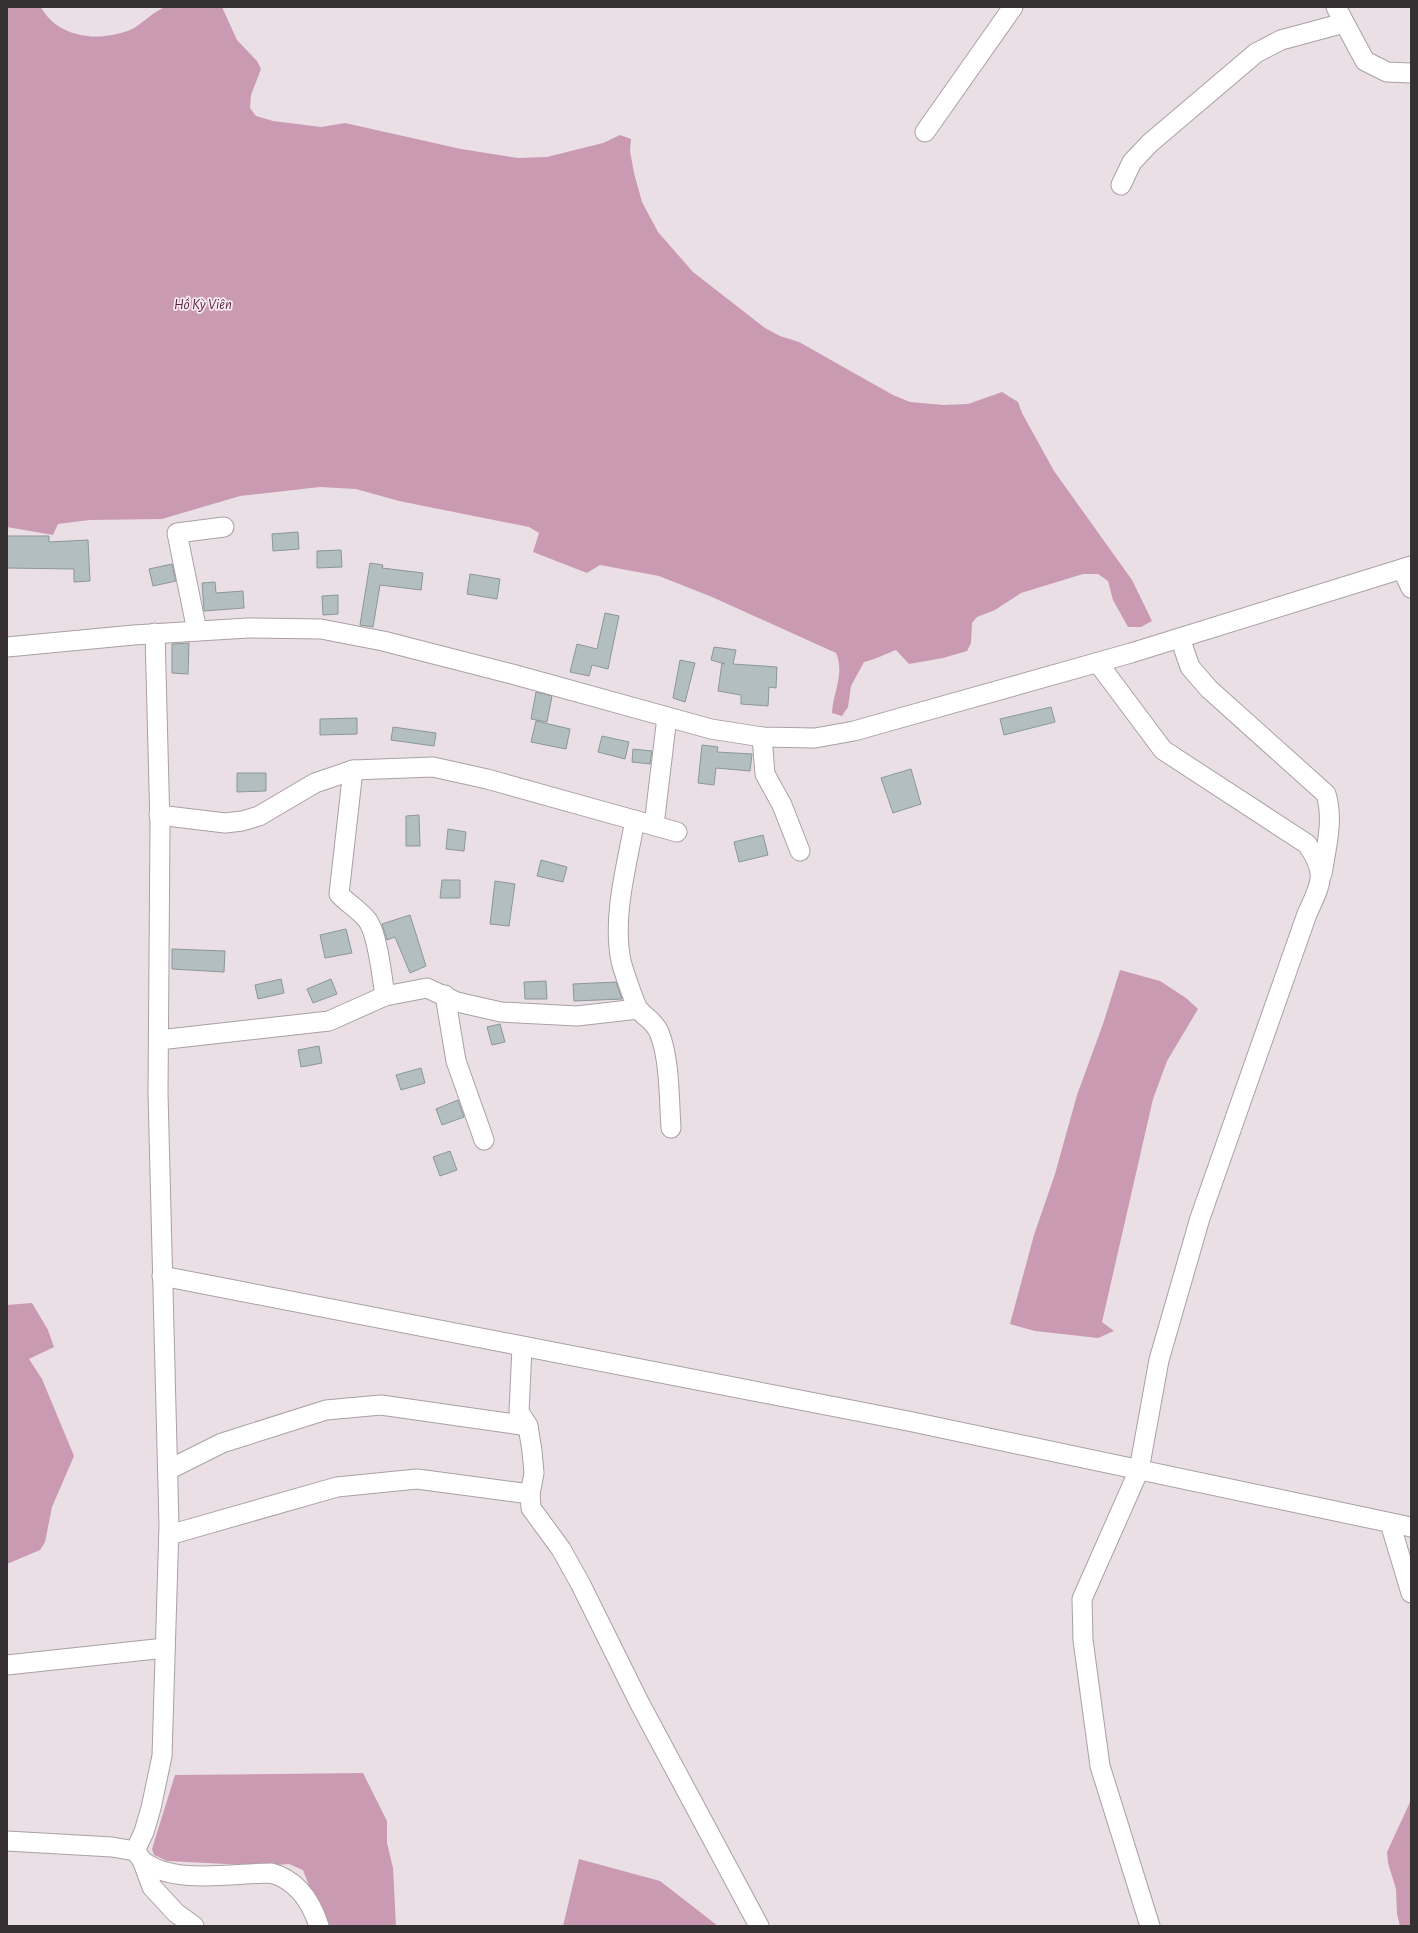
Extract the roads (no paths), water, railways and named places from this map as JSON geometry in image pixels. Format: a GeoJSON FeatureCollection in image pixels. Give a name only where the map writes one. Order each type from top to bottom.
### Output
{"type":"FeatureCollection","features":[{"type":"Feature","properties":{"kind":"street"},"geometry":{"type":"LineString","coordinates":[[925,132],[1013,7]]}},
{"type":"Feature","properties":{"kind":"street"},"geometry":{"type":"LineString","coordinates":[[1121,185],[1132,162],[1150,143],[1256,53],[1281,40],[1340,15],[1365,61],[1387,72],[1411,73]]}},
{"type":"Feature","properties":{"kind":"street"},"geometry":{"type":"LineString","coordinates":[[197,631],[177,533],[224,527]]}},
{"type":"Feature","properties":{"kind":"street"},"geometry":{"type":"LineString","coordinates":[[7,647],[155,633],[248,628],[321,629],[383,642],[512,674],[711,729],[762,737],[815,738],[854,731],[1098,662],[1407,568],[1411,588]]}},
{"type":"Feature","properties":{"kind":"street"},"geometry":{"type":"LineString","coordinates":[[155,633],[159,815],[159,1040],[162,1276],[169,1535],[162,1756],[139,1856],[152,1887],[176,1913],[194,1926]]}},
{"type":"Feature","properties":{"kind":"street"},"geometry":{"type":"LineString","coordinates":[[1150,1926],[1100,1766],[1082,1633],[1082,1599],[1139,1470],[1159,1360],[1200,1218],[1308,914],[1320,886],[1330,819],[1330,807],[1326,794],[1209,689],[1190,667],[1180,638]]}},
{"type":"Feature","properties":{"kind":"street"},"geometry":{"type":"LineString","coordinates":[[1098,662],[1163,750],[1307,844],[1318,863],[1321,876]]}},
{"type":"Feature","properties":{"kind":"street"},"geometry":{"type":"LineString","coordinates":[[654,825],[667,717]]}},
{"type":"Feature","properties":{"kind":"street"},"geometry":{"type":"LineString","coordinates":[[762,737],[765,774],[782,805],[800,851]]}},
{"type":"Feature","properties":{"kind":"street"},"geometry":{"type":"LineString","coordinates":[[159,815],[225,823],[242,821],[259,816],[315,783],[353,770],[433,767],[487,779],[677,832]]}},
{"type":"Feature","properties":{"kind":"street"},"geometry":{"type":"LineString","coordinates":[[353,770],[339,894],[345,902],[353,905],[368,922],[374,939],[385,996]]}},
{"type":"Feature","properties":{"kind":"street"},"geometry":{"type":"LineString","coordinates":[[635,820],[622,895],[618,939],[621,962],[638,1009],[655,1024],[660,1034],[664,1052],[671,1128]]}},
{"type":"Feature","properties":{"kind":"street"},"geometry":{"type":"LineString","coordinates":[[159,1040],[329,1021],[385,996],[426,988],[445,995],[457,1002],[501,1012],[577,1016],[638,1009]]}},
{"type":"Feature","properties":{"kind":"street"},"geometry":{"type":"LineString","coordinates":[[445,995],[456,1061],[484,1140]]}},
{"type":"Feature","properties":{"kind":"street"},"geometry":{"type":"LineString","coordinates":[[162,1276],[908,1421],[1411,1527]]}},
{"type":"Feature","properties":{"kind":"street"},"geometry":{"type":"LineString","coordinates":[[522,1346],[519,1412],[528,1426],[534,1473],[530,1494],[531,1508],[561,1549],[580,1583],[640,1704],[759,1926]]}},
{"type":"Feature","properties":{"kind":"street"},"geometry":{"type":"LineString","coordinates":[[168,1470],[222,1443],[333,1409],[381,1406],[528,1426]]}},
{"type":"Feature","properties":{"kind":"street"},"geometry":{"type":"LineString","coordinates":[[169,1535],[337,1487],[417,1479],[530,1494]]}},
{"type":"Feature","properties":{"kind":"street"},"geometry":{"type":"LineString","coordinates":[[1390,1523],[1411,1593]]}},
{"type":"Feature","properties":{"kind":"street"},"geometry":{"type":"LineString","coordinates":[[7,1665],[165,1648]]}},
{"type":"Feature","properties":{"kind":"street"},"geometry":{"type":"LineString","coordinates":[[7,1841],[112,1847],[139,1856],[161,1870],[187,1875],[271,1873],[283,1876],[300,1889],[315,1914],[319,1926]]}},
{"type":"Feature","properties":{"kind":"water","name":"Hồ Kỳ Viên"},"geometry":{"type":"Polygon","coordinates":[[[173,6],[222,7],[237,40],[257,61],[261,69],[251,95],[250,108],[256,116],[273,121],[321,127],[345,123],[461,149],[518,158],[547,157],[603,143],[620,135],[631,139],[630,151],[642,202],[658,232],[693,272],[765,328],[780,336],[799,342],[893,395],[910,402],[944,405],[968,404],[1002,392],[1018,402],[1022,413],[1054,471],[1132,580],[1152,621],[1141,627],[1128,627],[1113,600],[1108,581],[1098,574],[1083,574],[1021,593],[995,610],[977,617],[972,623],[971,643],[967,651],[943,658],[909,664],[896,650],[864,662],[851,686],[848,707],[842,716],[832,713],[839,676],[836,653],[712,597],[659,576],[600,565],[587,573],[533,552],[539,533],[529,527],[399,501],[356,489],[320,487],[240,496],[162,519],[89,520],[58,524],[53,535],[7,527],[7,7],[41,7],[48,18],[69,32],[81,35],[106,36],[130,30],[162,8],[173,6]]]}},
{"type":"Feature","properties":{"kind":"water"},"geometry":{"type":"Polygon","coordinates":[[[1120,970],[1160,981],[1186,998],[1198,1009],[1167,1061],[1153,1099],[1102,1322],[1114,1331],[1098,1338],[1035,1331],[1010,1324],[1034,1235],[1055,1174],[1077,1095],[1103,1024],[1120,970]]]}},
{"type":"Feature","properties":{"kind":"water"},"geometry":{"type":"Polygon","coordinates":[[[32,1303],[48,1330],[54,1347],[29,1359],[42,1379],[74,1456],[52,1507],[45,1542],[40,1550],[7,1564],[7,1305],[32,1303]]]}},
{"type":"Feature","properties":{"kind":"water"},"geometry":{"type":"Polygon","coordinates":[[[363,1773],[387,1821],[387,1843],[393,1868],[396,1926],[325,1926],[303,1870],[289,1864],[264,1866],[167,1861],[154,1855],[152,1849],[175,1775],[363,1773]]]}},
{"type":"Feature","properties":{"kind":"water"},"geometry":{"type":"Polygon","coordinates":[[[1411,1800],[1411,1926],[1400,1926],[1397,1914],[1396,1889],[1388,1863],[1387,1852],[1411,1800]]]}},
{"type":"Feature","properties":{"kind":"water"},"geometry":{"type":"Polygon","coordinates":[[[579,1859],[660,1881],[718,1926],[563,1926],[579,1859]]]}}]}
